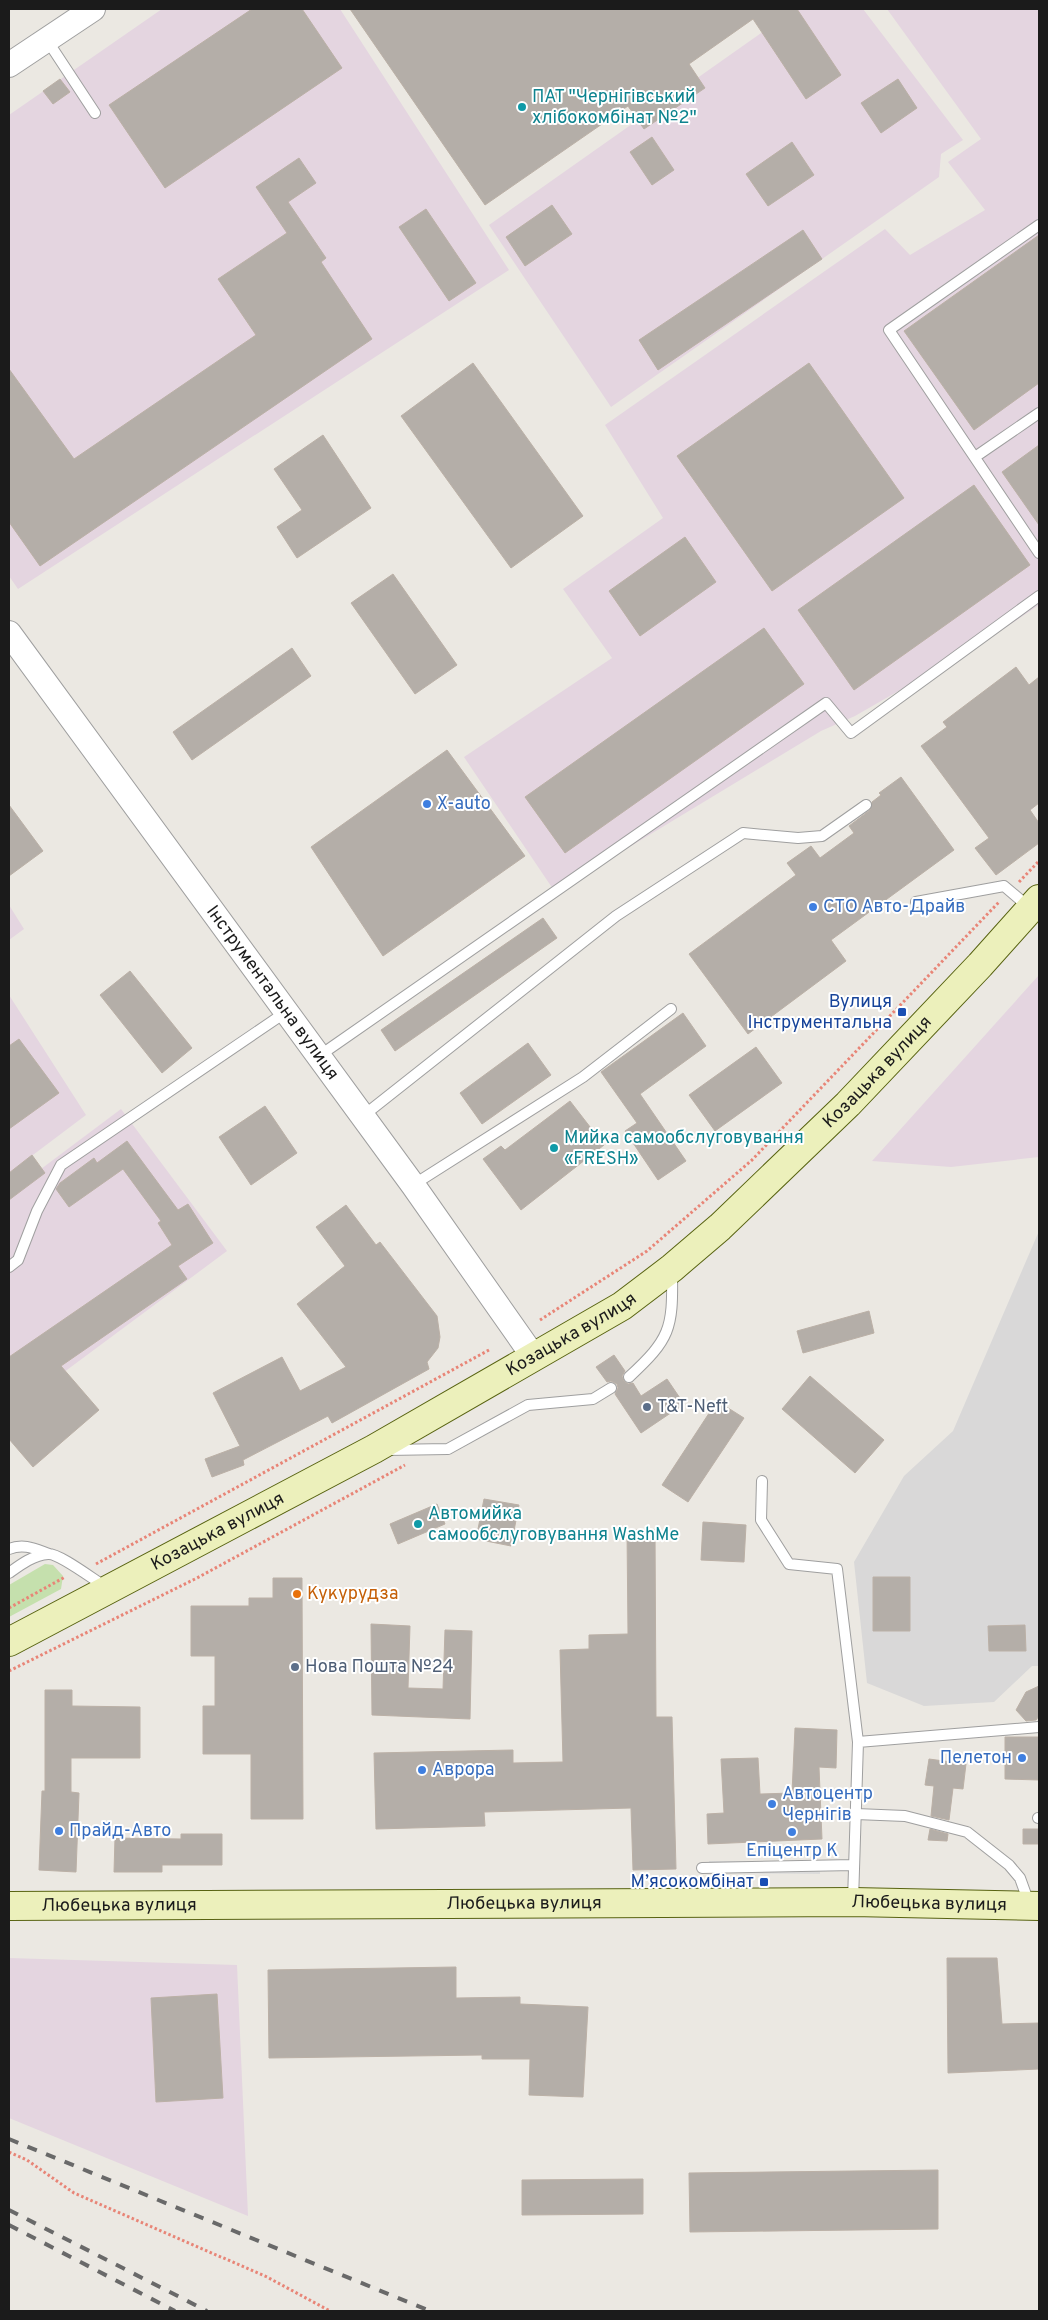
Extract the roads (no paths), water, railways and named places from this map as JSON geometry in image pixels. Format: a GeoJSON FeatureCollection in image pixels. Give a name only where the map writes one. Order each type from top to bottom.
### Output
{"type":"FeatureCollection","features":[{"type":"Feature","properties":{"kind":"main road","name":"Козацька вулиця"},"geometry":{"type":"LineString","coordinates":[[9,1642],[374,1449],[622,1306],[672,1268],[720,1227],[848,1104],[1035,904]]}},
{"type":"Feature","properties":{"kind":"main road","name":"Любецька вулиця"},"geometry":{"type":"LineString","coordinates":[[9,1906],[853,1902],[1035,1906]]}},
{"type":"Feature","properties":{"kind":"street"},"geometry":{"type":"LineString","coordinates":[[9,65],[93,9]]}},
{"type":"Feature","properties":{"kind":"street","name":"Інструментальна вулиця"},"geometry":{"type":"LineString","coordinates":[[9,633],[363,1116],[533,1356]]}},
{"type":"Feature","properties":{"kind":"lane"},"geometry":{"type":"LineString","coordinates":[[47,40],[95,113]]}},
{"type":"Feature","properties":{"kind":"lane"},"geometry":{"type":"LineString","coordinates":[[1039,225],[889,330],[1039,553]]}},
{"type":"Feature","properties":{"kind":"lane"},"geometry":{"type":"LineString","coordinates":[[975,457],[1039,413]]}},
{"type":"Feature","properties":{"kind":"lane"},"geometry":{"type":"LineString","coordinates":[[319,1056],[826,703],[852,733],[1039,596]]}},
{"type":"Feature","properties":{"kind":"lane"},"geometry":{"type":"LineString","coordinates":[[363,1116],[616,916],[743,834],[798,838],[822,836],[866,805]]}},
{"type":"Feature","properties":{"kind":"lane"},"geometry":{"type":"LineString","coordinates":[[916,902],[1004,886],[1035,904]]}},
{"type":"Feature","properties":{"kind":"lane"},"geometry":{"type":"LineString","coordinates":[[413,1185],[584,1076],[671,1009]]}},
{"type":"Feature","properties":{"kind":"lane"},"geometry":{"type":"LineString","coordinates":[[9,1267],[18,1260],[37,1211],[61,1165],[286,1012]]}},
{"type":"Feature","properties":{"kind":"lane"},"geometry":{"type":"LineString","coordinates":[[628,1377],[662,1344],[670,1328],[673,1306],[672,1268]]}},
{"type":"Feature","properties":{"kind":"lane"},"geometry":{"type":"LineString","coordinates":[[374,1449],[430,1451],[448,1449],[528,1405],[593,1399],[611,1388]]}},
{"type":"Feature","properties":{"kind":"lane"},"geometry":{"type":"LineString","coordinates":[[762,1481],[761,1520],[789,1564],[837,1569],[858,1742],[853,1902]]}},
{"type":"Feature","properties":{"kind":"lane"},"geometry":{"type":"LineString","coordinates":[[9,1549],[18,1545],[28,1546],[63,1559],[109,1588]]}},
{"type":"Feature","properties":{"kind":"lane"},"geometry":{"type":"LineString","coordinates":[[9,1573],[30,1559],[49,1554]]}},
{"type":"Feature","properties":{"kind":"lane"},"geometry":{"type":"LineString","coordinates":[[858,1742],[1039,1727]]}},
{"type":"Feature","properties":{"kind":"lane"},"geometry":{"type":"LineString","coordinates":[[856,1814],[905,1816],[967,1832],[1009,1865],[1020,1878],[1035,1906]]}},
{"type":"Feature","properties":{"kind":"lane"},"geometry":{"type":"LineString","coordinates":[[702,1868],[854,1865]]}},
{"type":"Feature","properties":{"kind":"railway"},"geometry":{"type":"LineString","coordinates":[[9,2139],[430,2311]]}},
{"type":"Feature","properties":{"kind":"railway"},"geometry":{"type":"LineString","coordinates":[[9,2210],[207,2311]]}},
{"type":"Feature","properties":{"kind":"railway"},"geometry":{"type":"LineString","coordinates":[[9,2225],[175,2311]]}},
{"type":"Feature","properties":{"kind":"place","name":"ПАТ \"Чернігівський хлібокомбінат №2\""},"geometry":{"type":"Point","coordinates":[522,107]}},
{"type":"Feature","properties":{"kind":"place","name":"X-auto"},"geometry":{"type":"Point","coordinates":[427,804]}},
{"type":"Feature","properties":{"kind":"place","name":"СТО Авто-Драйв"},"geometry":{"type":"Point","coordinates":[813,907]}},
{"type":"Feature","properties":{"kind":"place","name":"Вулиця Інструментальна"},"geometry":{"type":"Point","coordinates":[902,1012]}},
{"type":"Feature","properties":{"kind":"place","name":"Мийка самообслуговування «FRESH»"},"geometry":{"type":"Point","coordinates":[554,1148]}},
{"type":"Feature","properties":{"kind":"place","name":"T&T-Neft"},"geometry":{"type":"Point","coordinates":[647,1407]}},
{"type":"Feature","properties":{"kind":"place","name":"Автомийка самообслуговування WashMe"},"geometry":{"type":"Point","coordinates":[418,1524]}},
{"type":"Feature","properties":{"kind":"place","name":"Кукурудза"},"geometry":{"type":"Point","coordinates":[297,1594]}},
{"type":"Feature","properties":{"kind":"place","name":"Нова Пошта №24"},"geometry":{"type":"Point","coordinates":[295,1667]}},
{"type":"Feature","properties":{"kind":"place","name":"Пелетон"},"geometry":{"type":"Point","coordinates":[1022,1758]}},
{"type":"Feature","properties":{"kind":"place","name":"Аврора"},"geometry":{"type":"Point","coordinates":[422,1770]}},
{"type":"Feature","properties":{"kind":"place","name":"Автоцентр Чернігів"},"geometry":{"type":"Point","coordinates":[772,1804]}},
{"type":"Feature","properties":{"kind":"place","name":"Прайд-Авто"},"geometry":{"type":"Point","coordinates":[59,1831]}},
{"type":"Feature","properties":{"kind":"place","name":"Епіцентр К"},"geometry":{"type":"Point","coordinates":[792,1832]}},
{"type":"Feature","properties":{"kind":"place","name":"М’ясокомбінат"},"geometry":{"type":"Point","coordinates":[764,1882]}}]}
